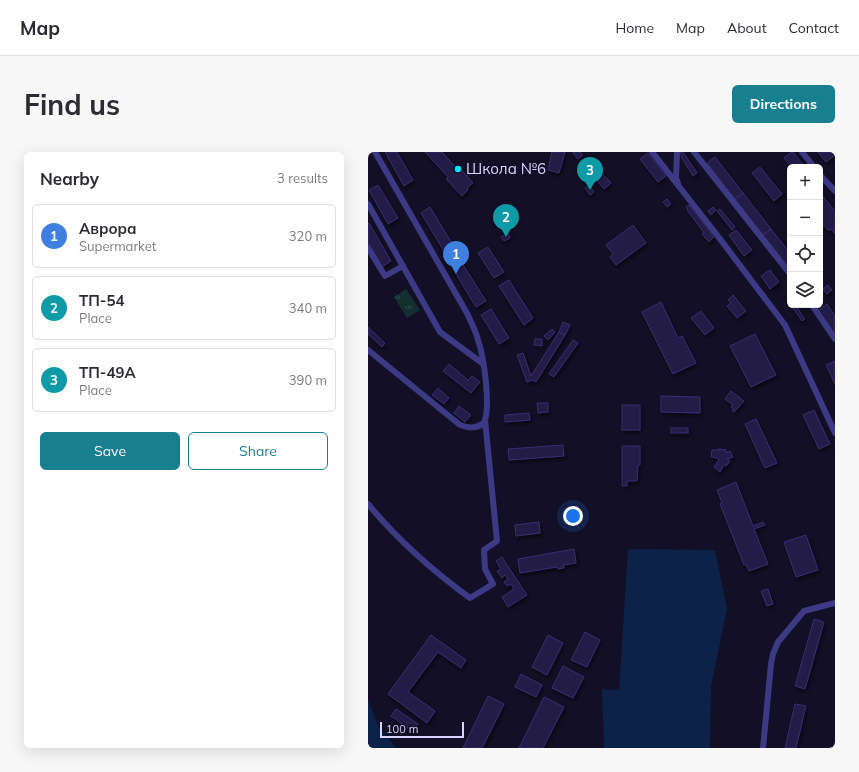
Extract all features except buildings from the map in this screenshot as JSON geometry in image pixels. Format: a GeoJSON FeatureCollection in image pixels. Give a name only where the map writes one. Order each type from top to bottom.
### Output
{"type":"FeatureCollection","features":[{"type":"Feature","properties":{"kind":"street"},"geometry":{"type":"LineString","coordinates":[[368,504],[382,520],[443,579],[470,598],[493,584],[485,569],[484,550],[497,541],[485,420],[487,411],[486,392],[479,341],[468,315],[376,152]]}},
{"type":"Feature","properties":{"kind":"street"},"geometry":{"type":"LineString","coordinates":[[652,152],[785,325],[835,433]]}},
{"type":"Feature","properties":{"kind":"street"},"geometry":{"type":"LineString","coordinates":[[677,152],[676,178],[682,191]]}},
{"type":"Feature","properties":{"kind":"street"},"geometry":{"type":"LineString","coordinates":[[694,152],[788,272]]}},
{"type":"Feature","properties":{"kind":"street"},"geometry":{"type":"LineString","coordinates":[[802,152],[812,164]]}},
{"type":"Feature","properties":{"kind":"street"},"geometry":{"type":"LineString","coordinates":[[823,178],[835,191]]}},
{"type":"Feature","properties":{"kind":"street"},"geometry":{"type":"LineString","coordinates":[[368,204],[440,332],[482,363]]}},
{"type":"Feature","properties":{"kind":"street"},"geometry":{"type":"LineString","coordinates":[[368,248],[385,276],[403,266]]}},
{"type":"Feature","properties":{"kind":"street"},"geometry":{"type":"LineString","coordinates":[[814,308],[835,339]]}},
{"type":"Feature","properties":{"kind":"street"},"geometry":{"type":"LineString","coordinates":[[368,350],[460,425],[473,428],[481,425],[485,420]]}},
{"type":"Feature","properties":{"kind":"street"},"geometry":{"type":"LineString","coordinates":[[763,748],[771,664],[778,642],[804,611],[835,603]]}},
{"type":"Feature","properties":{"kind":"green space"},"geometry":{"type":"Polygon","coordinates":[[[406,289],[420,310],[407,318],[394,297],[406,289]]]}},
{"type":"Feature","properties":{"kind":"water"},"geometry":{"type":"Polygon","coordinates":[[[628,549],[715,550],[727,609],[711,686],[710,748],[604,748],[602,689],[619,690],[628,549]]]}},
{"type":"Feature","properties":{"kind":"water"},"geometry":{"type":"Polygon","coordinates":[[[368,700],[379,727],[396,748],[368,748],[368,700]]]}},
{"type":"Feature","properties":{"kind":"place","name":"Школа №6"},"geometry":{"type":"Point","coordinates":[458,169]}},
{"type":"Feature","properties":{"kind":"place","name":"ТП-49А"},"geometry":{"type":"Point","coordinates":[590,190]}},
{"type":"Feature","properties":{"kind":"place","name":"ТП-54"},"geometry":{"type":"Point","coordinates":[506,237]}},
{"type":"Feature","properties":{"kind":"place","name":"Аврора"},"geometry":{"type":"Point","coordinates":[456,274]}}]}
